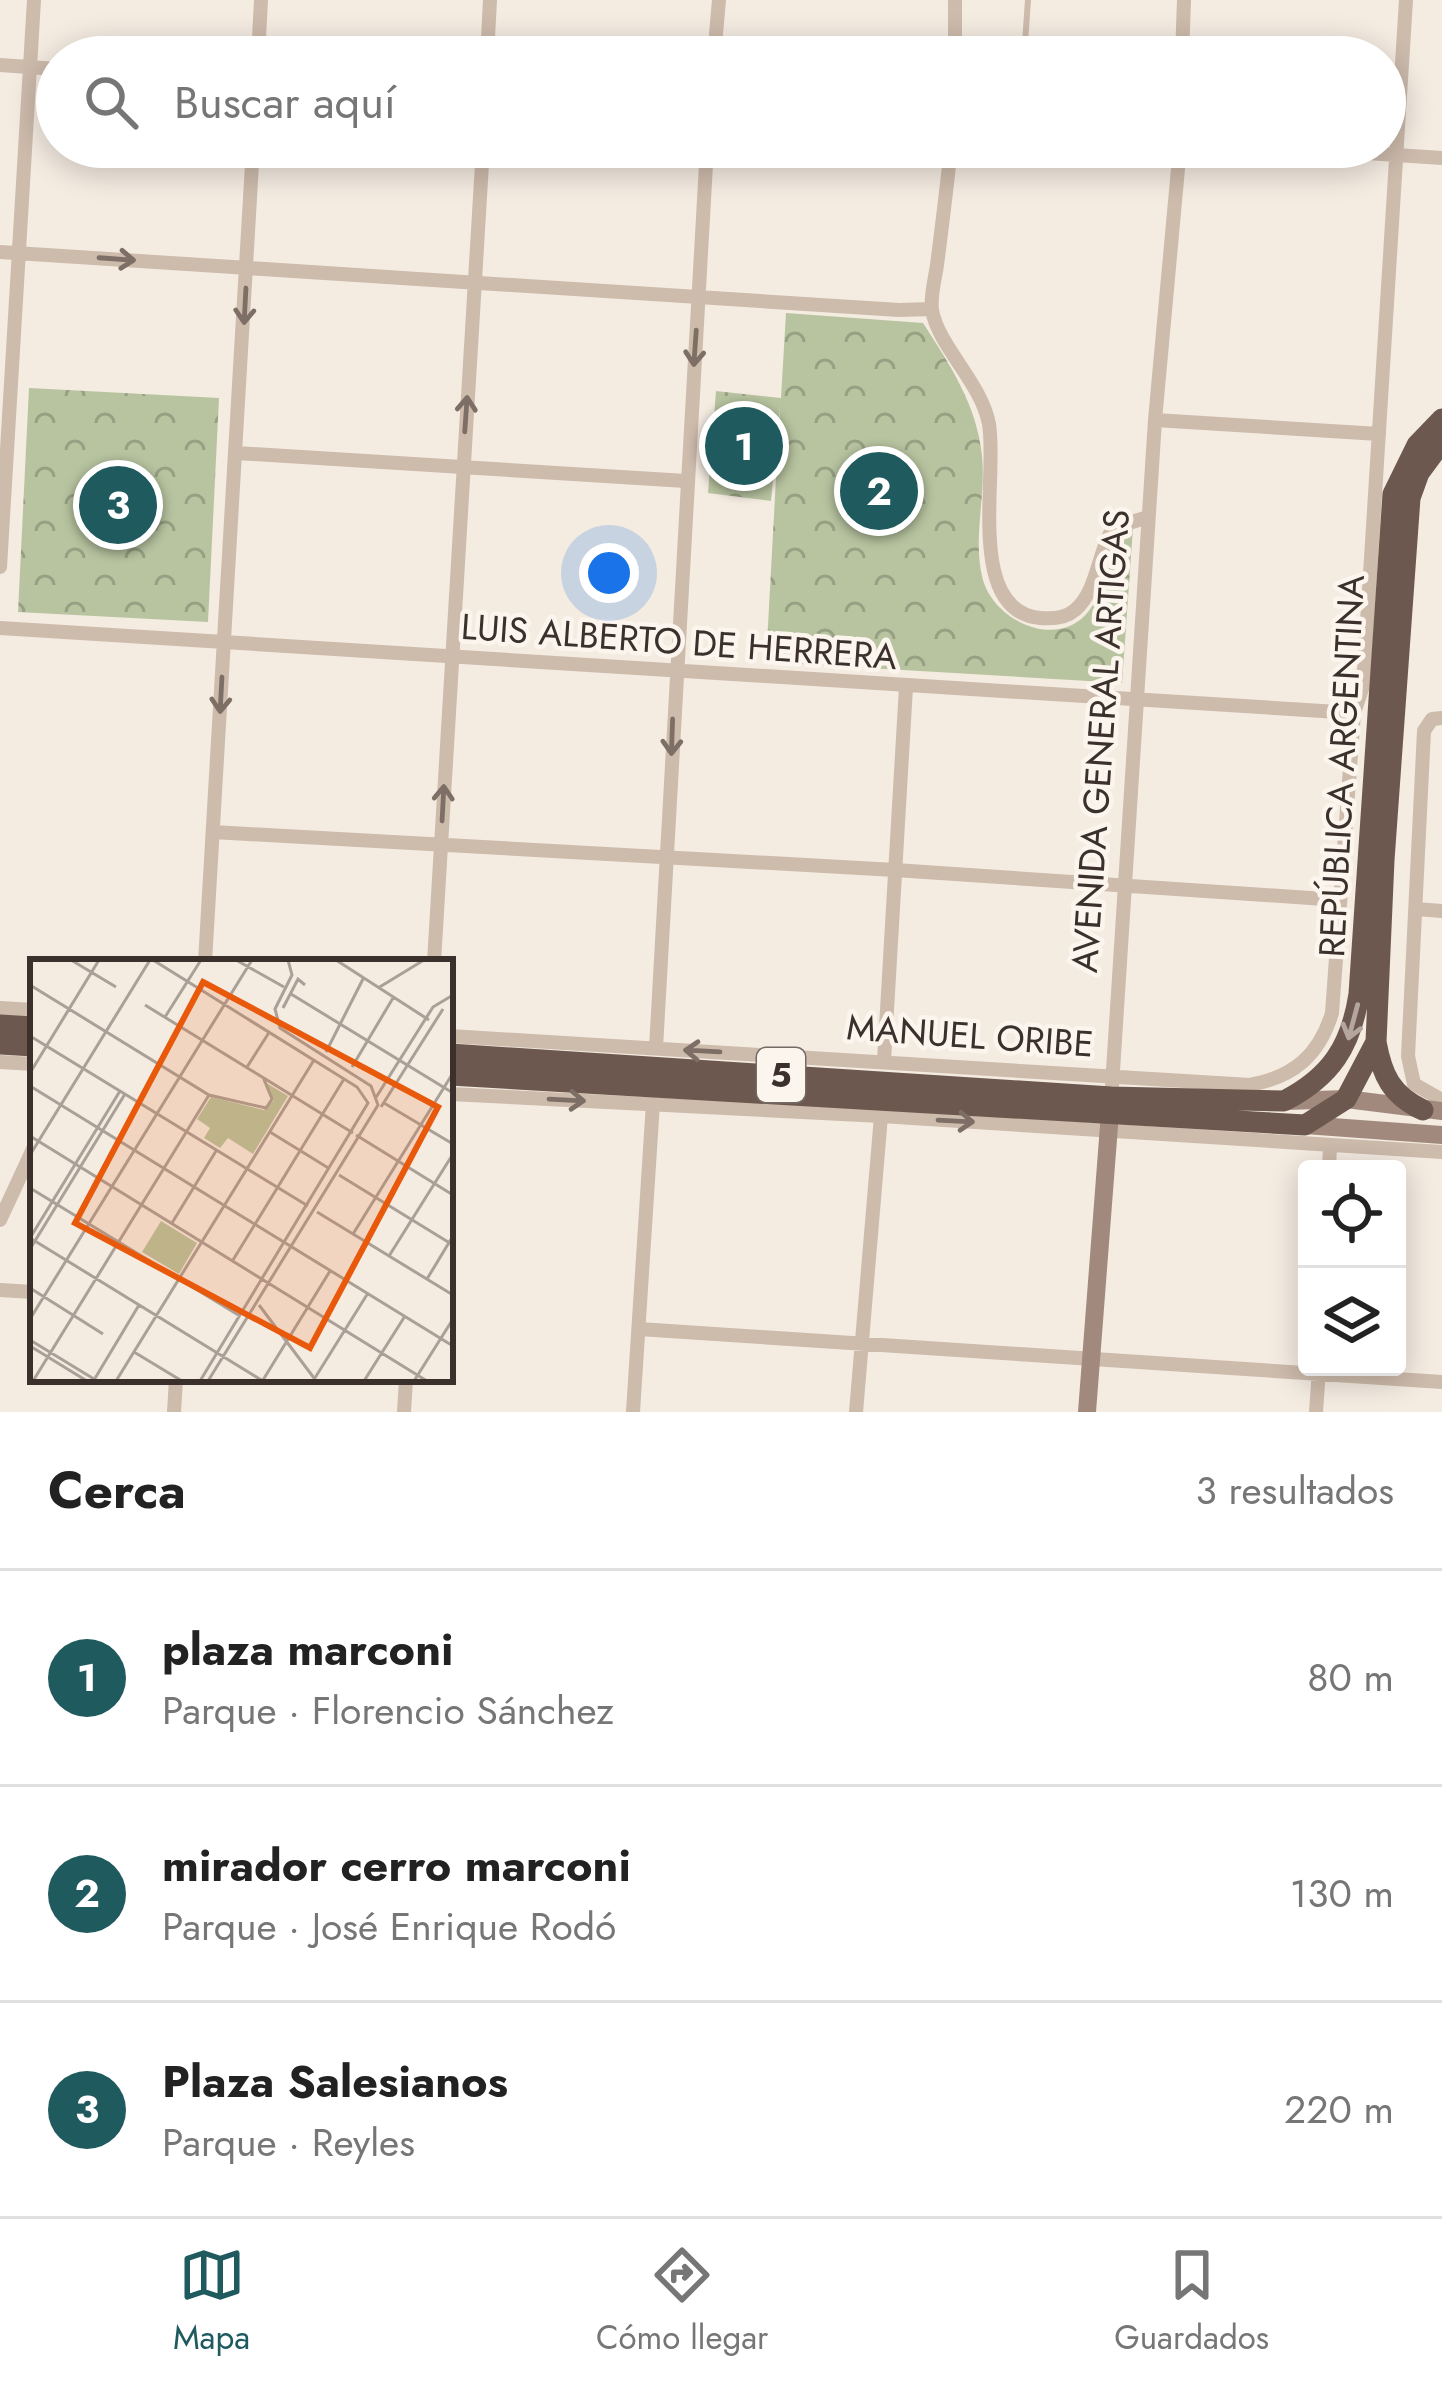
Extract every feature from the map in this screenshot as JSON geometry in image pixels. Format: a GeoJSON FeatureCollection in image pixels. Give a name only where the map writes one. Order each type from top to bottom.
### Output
{"type":"FeatureCollection","features":[{"type":"Feature","properties":{"kind":"highway","name":"REPÚBLICA ARGENTINA"},"geometry":{"type":"LineString","coordinates":[[1284,1101],[1331,1068],[1355,1019],[1363,963],[1393,494],[1417,445],[1442,419]]}},
{"type":"Feature","properties":{"kind":"highway","name":"REPÚBLICA ARGENTINA"},"geometry":{"type":"LineString","coordinates":[[1346,1100],[1376,1042],[1410,498],[1419,473],[1442,442]]}},
{"type":"Feature","properties":{"kind":"highway"},"geometry":{"type":"LineString","coordinates":[[0,1025],[30,1027]]}},
{"type":"Feature","properties":{"kind":"highway"},"geometry":{"type":"LineString","coordinates":[[1376,1042],[1390,1087],[1398,1097],[1436,1107]]}},
{"type":"Feature","properties":{"kind":"highway"},"geometry":{"type":"LineString","coordinates":[[0,1043],[30,1046]]}},
{"type":"Feature","properties":{"kind":"highway","name":"MANUEL ORIBE"},"geometry":{"type":"LineString","coordinates":[[453,1054],[1110,1104],[1305,1125]]}},
{"type":"Feature","properties":{"kind":"highway","name":"MANUEL ORIBE"},"geometry":{"type":"LineString","coordinates":[[453,1075],[1110,1104],[1284,1101]]}},
{"type":"Feature","properties":{"kind":"highway"},"geometry":{"type":"LineString","coordinates":[[1305,1125],[1346,1100]]}},
{"type":"Feature","properties":{"kind":"main road","name":"5"},"geometry":{"type":"LineString","coordinates":[[1284,1101],[1436,1107]]}},
{"type":"Feature","properties":{"kind":"main road","name":"AVENIDA GENERAL ARTIGAS"},"geometry":{"type":"LineString","coordinates":[[1087,1412],[1110,1104]]}},
{"type":"Feature","properties":{"kind":"main road","name":"5"},"geometry":{"type":"LineString","coordinates":[[1305,1125],[1442,1135]]}},
{"type":"Feature","properties":{"kind":"street"},"geometry":{"type":"LineString","coordinates":[[0,567],[34,0]]}},
{"type":"Feature","properties":{"kind":"street"},"geometry":{"type":"LineString","coordinates":[[259,36],[261,0]]}},
{"type":"Feature","properties":{"kind":"street"},"geometry":{"type":"LineString","coordinates":[[488,36],[490,0]]}},
{"type":"Feature","properties":{"kind":"street"},"geometry":{"type":"LineString","coordinates":[[716,36],[719,0]]}},
{"type":"Feature","properties":{"kind":"street"},"geometry":{"type":"LineString","coordinates":[[955,0],[955,36]]}},
{"type":"Feature","properties":{"kind":"street"},"geometry":{"type":"LineString","coordinates":[[1183,36],[1184,0]]}},
{"type":"Feature","properties":{"kind":"street"},"geometry":{"type":"LineString","coordinates":[[1404,36],[1406,0]]}},
{"type":"Feature","properties":{"kind":"street"},"geometry":{"type":"LineString","coordinates":[[0,65],[36,67]]}},
{"type":"Feature","properties":{"kind":"street"},"geometry":{"type":"LineString","coordinates":[[1406,156],[1442,158]]}},
{"type":"Feature","properties":{"kind":"street"},"geometry":{"type":"LineString","coordinates":[[205,959],[252,168]]}},
{"type":"Feature","properties":{"kind":"street"},"geometry":{"type":"LineString","coordinates":[[434,959],[482,168]]}},
{"type":"Feature","properties":{"kind":"street"},"geometry":{"type":"LineString","coordinates":[[656,1048],[706,168]]}},
{"type":"Feature","properties":{"kind":"street"},"geometry":{"type":"LineString","coordinates":[[949,168],[932,308],[981,398],[988,421],[994,577],[1011,607],[1027,616],[1070,614],[1090,587],[1113,528],[1148,517]]}},
{"type":"Feature","properties":{"kind":"street","name":"AVENIDA GENERAL ARTIGAS"},"geometry":{"type":"LineString","coordinates":[[1110,1104],[1155,420],[1178,168]]}},
{"type":"Feature","properties":{"kind":"street"},"geometry":{"type":"LineString","coordinates":[[212,832],[1340,900],[1354,713],[1363,686],[1397,168]]}},
{"type":"Feature","properties":{"kind":"street"},"geometry":{"type":"LineString","coordinates":[[0,252],[899,310],[932,308]]}},
{"type":"Feature","properties":{"kind":"street"},"geometry":{"type":"LineString","coordinates":[[1155,420],[1379,434]]}},
{"type":"Feature","properties":{"kind":"street"},"geometry":{"type":"LineString","coordinates":[[237,453],[686,481]]}},
{"type":"Feature","properties":{"kind":"street","name":"LUIS ALBERTO DE HERRERA"},"geometry":{"type":"LineString","coordinates":[[0,628],[1354,713]]}},
{"type":"Feature","properties":{"kind":"street"},"geometry":{"type":"LineString","coordinates":[[884,1061],[906,687]]}},
{"type":"Feature","properties":{"kind":"street"},"geometry":{"type":"LineString","coordinates":[[1436,1107],[1409,1073],[1424,731],[1437,718]]}},
{"type":"Feature","properties":{"kind":"street","name":"MANUEL ORIBE"},"geometry":{"type":"LineString","coordinates":[[453,1036],[884,1061],[1110,1104],[1250,1085],[1273,1081],[1300,1065],[1324,1038],[1335,984],[1340,900]]}},
{"type":"Feature","properties":{"kind":"street"},"geometry":{"type":"LineString","coordinates":[[1416,909],[1442,911]]}},
{"type":"Feature","properties":{"kind":"street"},"geometry":{"type":"LineString","coordinates":[[0,1008],[30,1010]]}},
{"type":"Feature","properties":{"kind":"street"},"geometry":{"type":"LineString","coordinates":[[0,1062],[30,1064]]}},
{"type":"Feature","properties":{"kind":"street"},"geometry":{"type":"LineString","coordinates":[[453,1094],[880,1116],[1110,1104],[1330,1146],[1442,1152]]}},
{"type":"Feature","properties":{"kind":"street"},"geometry":{"type":"LineString","coordinates":[[633,1412],[653,1103]]}},
{"type":"Feature","properties":{"kind":"street"},"geometry":{"type":"LineString","coordinates":[[856,1412],[880,1116]]}},
{"type":"Feature","properties":{"kind":"street"},"geometry":{"type":"LineString","coordinates":[[1329,1160],[1330,1146]]}},
{"type":"Feature","properties":{"kind":"street"},"geometry":{"type":"LineString","coordinates":[[0,1220],[30,1155]]}},
{"type":"Feature","properties":{"kind":"street"},"geometry":{"type":"LineString","coordinates":[[0,1290],[30,1292]]}},
{"type":"Feature","properties":{"kind":"street"},"geometry":{"type":"LineString","coordinates":[[639,1329],[1298,1369]]}},
{"type":"Feature","properties":{"kind":"street"},"geometry":{"type":"LineString","coordinates":[[1316,1412],[1319,1376]]}},
{"type":"Feature","properties":{"kind":"street"},"geometry":{"type":"LineString","coordinates":[[1380,1376],[1442,1382]]}},
{"type":"Feature","properties":{"kind":"street"},"geometry":{"type":"LineString","coordinates":[[174,1412],[176,1382]]}},
{"type":"Feature","properties":{"kind":"street"},"geometry":{"type":"LineString","coordinates":[[404,1412],[406,1382]]}},
{"type":"Feature","properties":{"kind":"lane"},"geometry":{"type":"LineString","coordinates":[[1025,36],[1028,0]]}},
{"type":"Feature","properties":{"kind":"green space"},"geometry":{"type":"Polygon","coordinates":[[[786,313],[923,323],[952,370],[974,420],[983,471],[982,576],[988,592],[1011,617],[1043,629],[1075,623],[1099,595],[1118,535],[1133,528],[1122,683],[766,662],[780,405],[771,501],[708,493],[716,391],[781,398],[786,313]]]}},
{"type":"Feature","properties":{"kind":"green space"},"geometry":{"type":"Polygon","coordinates":[[[29,388],[219,398],[208,622],[18,612],[29,388]]]}},
{"type":"Feature","properties":{"kind":"place","name":"plaza marconi"},"geometry":{"type":"Point","coordinates":[744,446]}},
{"type":"Feature","properties":{"kind":"place","name":"mirador cerro marconi"},"geometry":{"type":"Point","coordinates":[879,491]}},
{"type":"Feature","properties":{"kind":"place","name":"Plaza Salesianos"},"geometry":{"type":"Point","coordinates":[118,505]}}]}
